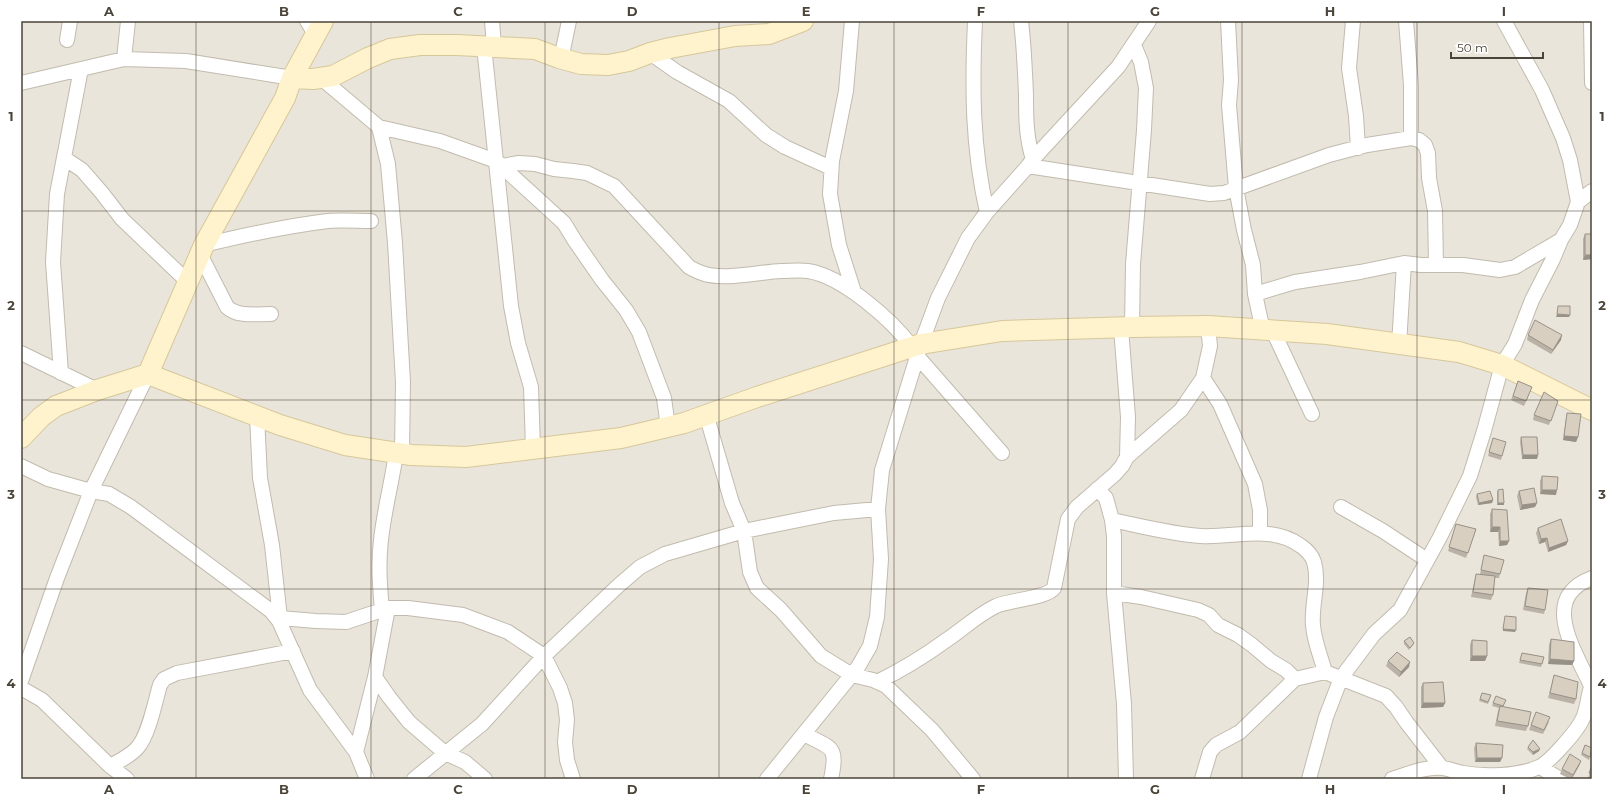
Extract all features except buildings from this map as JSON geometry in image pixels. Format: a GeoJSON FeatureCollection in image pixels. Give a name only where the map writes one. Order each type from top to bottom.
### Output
{"type":"FeatureCollection","features":[{"type":"Feature","properties":{"kind":"street"},"geometry":{"type":"LineString","coordinates":[[67,40],[70,21]]}},
{"type":"Feature","properties":{"kind":"street"},"geometry":{"type":"LineString","coordinates":[[124,59],[128,21]]}},
{"type":"Feature","properties":{"kind":"street"},"geometry":{"type":"LineString","coordinates":[[492,21],[489,46],[511,306],[518,343],[531,387],[533,448]]}},
{"type":"Feature","properties":{"kind":"street"},"geometry":{"type":"LineString","coordinates":[[561,59],[569,21]]}},
{"type":"Feature","properties":{"kind":"street"},"geometry":{"type":"LineString","coordinates":[[21,83],[124,59],[186,61],[292,78],[321,78],[333,76],[368,58],[390,49],[420,45],[489,46],[535,49],[561,59],[581,64],[608,65],[629,62],[650,53],[735,36],[769,34],[803,21]]}},
{"type":"Feature","properties":{"kind":"street"},"geometry":{"type":"LineString","coordinates":[[852,21],[846,91],[832,160],[830,194],[839,246],[854,292]]}},
{"type":"Feature","properties":{"kind":"street"},"geometry":{"type":"LineString","coordinates":[[975,21],[973,113],[979,179],[987,212]]}},
{"type":"Feature","properties":{"kind":"street"},"geometry":{"type":"LineString","coordinates":[[1021,21],[1024,43],[1026,124],[1030,162]]}},
{"type":"Feature","properties":{"kind":"street"},"geometry":{"type":"LineString","coordinates":[[766,779],[852,675],[870,646],[877,617],[881,559],[878,509],[882,470],[917,349],[944,285],[968,238],[987,212],[1030,162],[1118,67],[1149,21]]}},
{"type":"Feature","properties":{"kind":"street"},"geometry":{"type":"LineString","coordinates":[[1228,21],[1231,80],[1229,105],[1236,188],[1244,230],[1253,265],[1255,294],[1268,330],[1312,414]]}},
{"type":"Feature","properties":{"kind":"street"},"geometry":{"type":"LineString","coordinates":[[1353,21],[1349,68],[1356,116],[1358,148]]}},
{"type":"Feature","properties":{"kind":"street"},"geometry":{"type":"LineString","coordinates":[[1406,21],[1411,85],[1411,138]]}},
{"type":"Feature","properties":{"kind":"street"},"geometry":{"type":"LineString","coordinates":[[1309,779],[1326,717],[1341,678],[1374,634],[1400,610],[1470,476],[1502,365],[1515,344],[1532,300],[1554,259],[1561,240],[1570,225],[1578,202],[1570,160],[1563,138],[1542,90],[1504,21]]}},
{"type":"Feature","properties":{"kind":"street"},"geometry":{"type":"LineString","coordinates":[[1591,21],[1592,83]]}},
{"type":"Feature","properties":{"kind":"street"},"geometry":{"type":"LineString","coordinates":[[21,681],[57,578],[91,491],[148,374],[202,249],[285,98],[292,78],[315,26]]}},
{"type":"Feature","properties":{"kind":"street"},"geometry":{"type":"LineString","coordinates":[[1127,457],[1127,328],[1144,130],[1146,88],[1142,62],[1134,45]]}},
{"type":"Feature","properties":{"kind":"street"},"geometry":{"type":"LineString","coordinates":[[650,53],[677,72],[729,101],[766,135],[785,147],[831,168]]}},
{"type":"Feature","properties":{"kind":"street"},"geometry":{"type":"LineString","coordinates":[[61,373],[53,262],[57,194],[81,69]]}},
{"type":"Feature","properties":{"kind":"street"},"geometry":{"type":"LineString","coordinates":[[321,78],[379,127],[440,141],[499,163],[535,164],[554,169],[587,173],[614,186],[689,267],[703,274],[749,275],[780,271],[808,271],[830,279],[854,292],[917,349],[1002,453]]}},
{"type":"Feature","properties":{"kind":"street"},"geometry":{"type":"LineString","coordinates":[[356,752],[375,677],[385,609],[379,570],[381,540],[399,453],[403,382],[395,243],[388,164],[379,127]]}},
{"type":"Feature","properties":{"kind":"street"},"geometry":{"type":"LineString","coordinates":[[1030,162],[1139,184],[1210,194],[1224,193],[1328,155],[1411,138],[1419,140],[1425,145],[1428,153],[1429,178],[1434,211],[1436,264]]}},
{"type":"Feature","properties":{"kind":"street"},"geometry":{"type":"LineString","coordinates":[[64,158],[82,170],[122,219],[187,281]]}},
{"type":"Feature","properties":{"kind":"street"},"geometry":{"type":"LineString","coordinates":[[499,163],[564,223],[602,280],[626,310],[640,332],[664,398],[668,427]]}},
{"type":"Feature","properties":{"kind":"street"},"geometry":{"type":"LineString","coordinates":[[1578,202],[1592,191]]}},
{"type":"Feature","properties":{"kind":"street"},"geometry":{"type":"LineString","coordinates":[[202,249],[275,229],[330,221],[371,221]]}},
{"type":"Feature","properties":{"kind":"street"},"geometry":{"type":"LineString","coordinates":[[1255,294],[1294,282],[1360,272],[1404,263],[1463,265],[1500,270],[1515,267],[1561,240]]}},
{"type":"Feature","properties":{"kind":"street"},"geometry":{"type":"LineString","coordinates":[[202,249],[223,300],[230,311],[271,314]]}},
{"type":"Feature","properties":{"kind":"street"},"geometry":{"type":"LineString","coordinates":[[1399,345],[1404,263]]}},
{"type":"Feature","properties":{"kind":"street"},"geometry":{"type":"LineString","coordinates":[[878,682],[901,670],[948,639],[976,618],[996,606],[1051,593],[1054,588],[1068,519],[1077,507],[1115,474],[1127,457],[1181,410],[1203,378],[1210,346],[1208,326]]}},
{"type":"Feature","properties":{"kind":"street"},"geometry":{"type":"LineString","coordinates":[[21,438],[41,417],[56,406],[97,390],[148,374],[280,425],[345,445],[399,453],[466,457],[621,438],[668,427],[917,349],[1002,331],[1208,326],[1327,334],[1459,352],[1502,365],[1592,410]]}},
{"type":"Feature","properties":{"kind":"street"},"geometry":{"type":"LineString","coordinates":[[21,353],[97,390]]}},
{"type":"Feature","properties":{"kind":"street"},"geometry":{"type":"LineString","coordinates":[[1203,378],[1220,404],[1255,484],[1260,510],[1260,533]]}},
{"type":"Feature","properties":{"kind":"street"},"geometry":{"type":"LineString","coordinates":[[706,414],[732,503],[744,531],[750,572],[757,588],[781,610],[821,656],[852,675],[878,682],[886,686],[932,730],[973,779]]}},
{"type":"Feature","properties":{"kind":"street"},"geometry":{"type":"LineString","coordinates":[[257,416],[260,478],[272,545],[279,619],[310,690],[356,752],[367,779]]}},
{"type":"Feature","properties":{"kind":"street"},"geometry":{"type":"LineString","coordinates":[[21,421],[41,417]]}},
{"type":"Feature","properties":{"kind":"street"},"geometry":{"type":"LineString","coordinates":[[21,466],[48,479],[91,491],[109,494],[131,507],[271,611],[279,619],[316,622],[346,622],[385,609],[414,608],[463,615],[508,632],[544,656],[560,688],[565,703],[568,720],[565,742],[567,760],[573,779]]}},
{"type":"Feature","properties":{"kind":"street"},"geometry":{"type":"LineString","coordinates":[[1097,489],[1106,498],[1112,520],[1114,536],[1114,593],[1124,704],[1126,779]]}},
{"type":"Feature","properties":{"kind":"street"},"geometry":{"type":"LineString","coordinates":[[1341,507],[1383,531],[1427,560]]}},
{"type":"Feature","properties":{"kind":"street"},"geometry":{"type":"LineString","coordinates":[[414,779],[482,724],[544,656],[640,567],[665,554],[744,531],[834,513],[878,509]]}},
{"type":"Feature","properties":{"kind":"street"},"geometry":{"type":"LineString","coordinates":[[1112,520],[1170,532],[1202,536],[1260,533],[1282,535],[1296,542],[1307,550],[1314,561],[1316,578],[1313,626],[1325,672]]}},
{"type":"Feature","properties":{"kind":"street"},"geometry":{"type":"LineString","coordinates":[[1392,779],[1420,770],[1442,768],[1463,773],[1486,775],[1519,772],[1540,767],[1564,744],[1576,731],[1583,719],[1592,686],[1564,625],[1564,602],[1576,586],[1592,578]]}},
{"type":"Feature","properties":{"kind":"street"},"geometry":{"type":"LineString","coordinates":[[1114,593],[1141,597],[1198,610],[1209,615],[1218,625],[1247,642],[1271,661],[1286,670],[1294,679]]}},
{"type":"Feature","properties":{"kind":"street"},"geometry":{"type":"LineString","coordinates":[[110,766],[127,756],[139,746],[147,728],[160,685],[164,679],[177,673],[294,651]]}},
{"type":"Feature","properties":{"kind":"street"},"geometry":{"type":"LineString","coordinates":[[1202,779],[1210,752],[1216,745],[1240,732],[1294,679],[1325,672],[1386,696],[1442,768]]}},
{"type":"Feature","properties":{"kind":"street"},"geometry":{"type":"LineString","coordinates":[[375,677],[409,722],[445,753],[465,762],[485,779]]}},
{"type":"Feature","properties":{"kind":"street"},"geometry":{"type":"LineString","coordinates":[[21,688],[42,700],[110,766],[127,779]]}},
{"type":"Feature","properties":{"kind":"street"},"geometry":{"type":"LineString","coordinates":[[804,734],[830,748],[834,756],[831,779]]}},
{"type":"Feature","properties":{"kind":"street"},"geometry":{"type":"LineString","coordinates":[[1540,767],[1560,779]]}},
{"type":"Feature","properties":{"kind":"shaded area"},"geometry":{"type":"Polygon","coordinates":[[[21,21],[1592,21],[1592,779],[21,779],[21,21]]]}}]}
